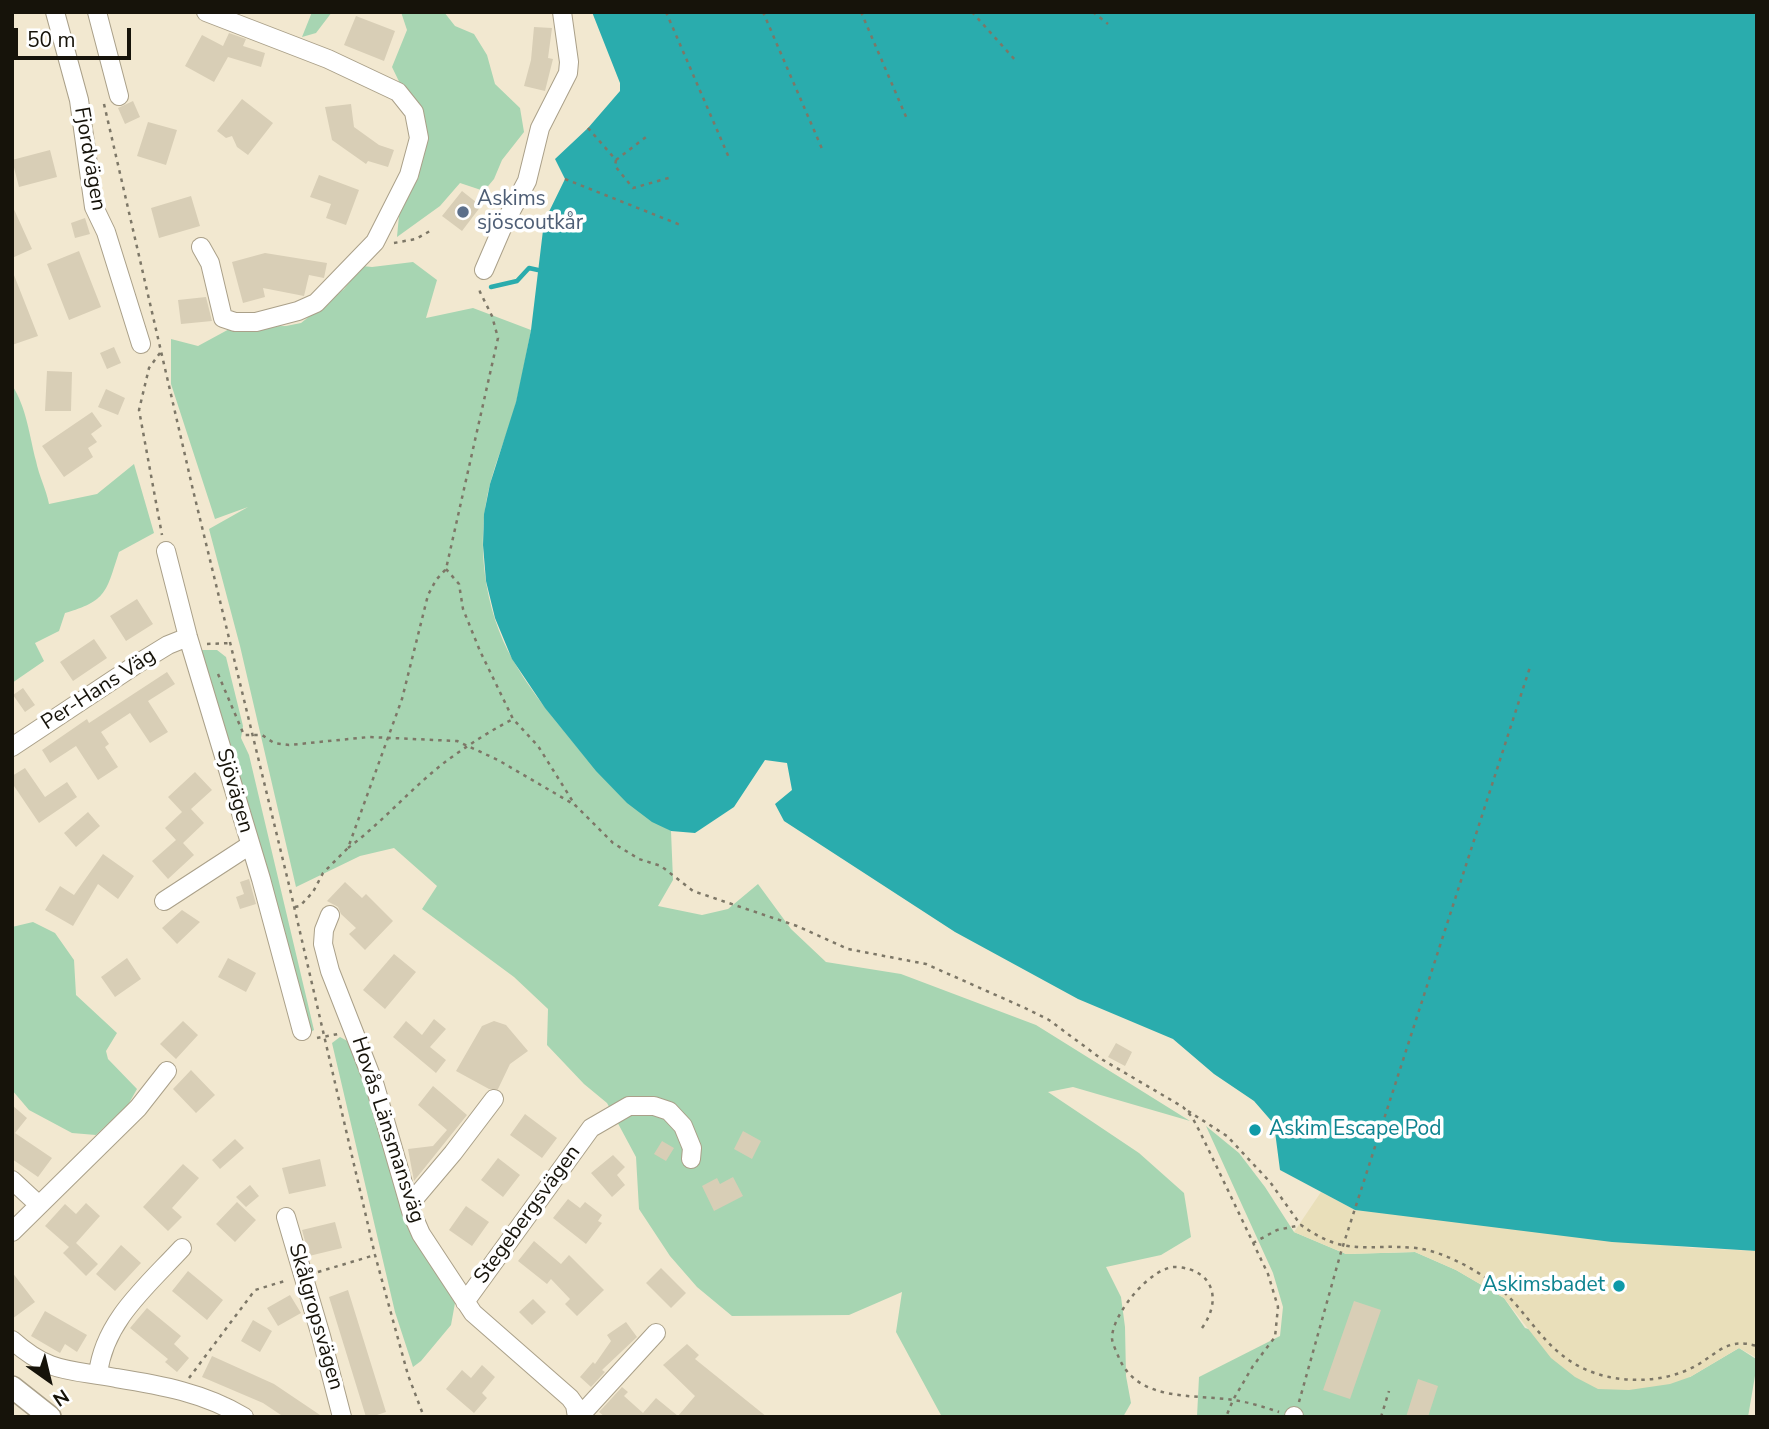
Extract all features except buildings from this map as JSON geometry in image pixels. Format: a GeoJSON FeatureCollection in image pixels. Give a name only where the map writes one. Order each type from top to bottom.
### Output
{"type":"FeatureCollection","features":[{"type":"Feature","properties":{"kind":"main road"},"geometry":{"type":"LineString","coordinates":[[12,1387],[50,1417]]}},
{"type":"Feature","properties":{"kind":"street","name":"Fjordvägen"},"geometry":{"type":"LineString","coordinates":[[55,12],[79,100],[94,207],[106,232],[141,344]]}},
{"type":"Feature","properties":{"kind":"street"},"geometry":{"type":"LineString","coordinates":[[97,12],[110,94]]}},
{"type":"Feature","properties":{"kind":"street"},"geometry":{"type":"LineString","coordinates":[[201,247],[212,271],[223,318],[235,322],[256,322],[299,312],[317,303],[375,243],[409,175],[419,138],[414,112],[398,92],[340,64],[206,12]]}},
{"type":"Feature","properties":{"kind":"street"},"geometry":{"type":"LineString","coordinates":[[484,270],[527,181],[540,128],[568,73],[562,12]]}},
{"type":"Feature","properties":{"kind":"street","name":"Sjövägen"},"geometry":{"type":"LineString","coordinates":[[166,551],[302,1031]]}},
{"type":"Feature","properties":{"kind":"street","name":"Per-Hans Väg"},"geometry":{"type":"LineString","coordinates":[[12,747],[168,645],[190,642]]}},
{"type":"Feature","properties":{"kind":"street"},"geometry":{"type":"LineString","coordinates":[[164,901],[250,845]]}},
{"type":"Feature","properties":{"kind":"street","name":"Hovås Länsmansväg"},"geometry":{"type":"LineString","coordinates":[[330,915],[324,930],[323,944],[330,971],[375,1086],[409,1205],[421,1234],[482,1324],[570,1398],[578,1417]]}},
{"type":"Feature","properties":{"kind":"street"},"geometry":{"type":"LineString","coordinates":[[12,1232],[138,1108],[167,1071]]}},
{"type":"Feature","properties":{"kind":"street"},"geometry":{"type":"LineString","coordinates":[[409,1205],[494,1099]]}},
{"type":"Feature","properties":{"kind":"street","name":"Stegebergsvägen"},"geometry":{"type":"LineString","coordinates":[[465,1302],[591,1128],[629,1106],[654,1106],[669,1111],[683,1126],[692,1148],[691,1159]]}},
{"type":"Feature","properties":{"kind":"street"},"geometry":{"type":"LineString","coordinates":[[12,1180],[39,1205]]}},
{"type":"Feature","properties":{"kind":"street","name":"Skålgropsvägen"},"geometry":{"type":"LineString","coordinates":[[286,1217],[342,1417]]}},
{"type":"Feature","properties":{"kind":"street"},"geometry":{"type":"LineString","coordinates":[[98,1374],[100,1357],[113,1326],[182,1248]]}},
{"type":"Feature","properties":{"kind":"street","name":"Hovås Länsmansväg"},"geometry":{"type":"LineString","coordinates":[[578,1417],[656,1333]]}},
{"type":"Feature","properties":{"kind":"street"},"geometry":{"type":"LineString","coordinates":[[12,1340],[43,1363],[62,1370],[180,1390],[244,1417]]}},
{"type":"Feature","properties":{"kind":"path"},"geometry":{"type":"LineString","coordinates":[[666,12],[730,160]]}},
{"type":"Feature","properties":{"kind":"path"},"geometry":{"type":"LineString","coordinates":[[763,12],[823,151]]}},
{"type":"Feature","properties":{"kind":"path"},"geometry":{"type":"LineString","coordinates":[[861,12],[907,119]]}},
{"type":"Feature","properties":{"kind":"path"},"geometry":{"type":"LineString","coordinates":[[972,12],[1016,61]]}},
{"type":"Feature","properties":{"kind":"path"},"geometry":{"type":"LineString","coordinates":[[1093,12],[1108,24]]}},
{"type":"Feature","properties":{"kind":"path"},"geometry":{"type":"LineString","coordinates":[[110,94],[161,351],[295,907],[375,1255],[405,1365],[424,1417]]}},
{"type":"Feature","properties":{"kind":"path"},"geometry":{"type":"LineString","coordinates":[[588,128],[615,160],[615,166],[633,188],[672,177]]}},
{"type":"Feature","properties":{"kind":"path"},"geometry":{"type":"LineString","coordinates":[[615,160],[646,136]]}},
{"type":"Feature","properties":{"kind":"path"},"geometry":{"type":"LineString","coordinates":[[565,179],[683,226]]}},
{"type":"Feature","properties":{"kind":"path"},"geometry":{"type":"LineString","coordinates":[[375,243],[402,242],[430,231]]}},
{"type":"Feature","properties":{"kind":"path"},"geometry":{"type":"LineString","coordinates":[[348,848],[402,699],[428,594],[436,579],[446,569],[498,338],[492,316],[480,292],[479,282],[484,270]]}},
{"type":"Feature","properties":{"kind":"path"},"geometry":{"type":"LineString","coordinates":[[161,351],[149,368],[139,410],[166,551]]}},
{"type":"Feature","properties":{"kind":"path"},"geometry":{"type":"LineString","coordinates":[[446,569],[459,584],[467,620],[513,719],[538,746],[575,805],[619,848],[639,859],[661,866],[693,891],[797,926],[848,949],[926,964],[1049,1020],[1103,1060],[1164,1094],[1227,1136],[1270,1182],[1301,1225],[1316,1236],[1350,1248],[1418,1248],[1460,1263],[1497,1286],[1566,1359],[1587,1370],[1609,1377],[1644,1379],[1677,1373],[1692,1367],[1733,1343],[1742,1342],[1757,1346]]}},
{"type":"Feature","properties":{"kind":"path"},"geometry":{"type":"LineString","coordinates":[[190,642],[232,642]]}},
{"type":"Feature","properties":{"kind":"path"},"geometry":{"type":"LineString","coordinates":[[215,667],[244,735],[262,735],[274,743],[289,745],[369,737],[457,741],[498,760],[575,805]]}},
{"type":"Feature","properties":{"kind":"path"},"geometry":{"type":"LineString","coordinates":[[1202,1328],[1210,1317],[1214,1301],[1211,1287],[1203,1276],[1176,1267],[1159,1272],[1134,1293],[1119,1317],[1112,1338],[1121,1361],[1138,1383],[1161,1393],[1233,1400],[1294,1417],[1345,1241],[1530,667]]}},
{"type":"Feature","properties":{"kind":"path"},"geometry":{"type":"LineString","coordinates":[[295,907],[300,906],[313,892],[323,873],[348,848],[448,760],[480,736],[513,719]]}},
{"type":"Feature","properties":{"kind":"path"},"geometry":{"type":"LineString","coordinates":[[302,1031],[309,1037],[325,1037],[354,1030]]}},
{"type":"Feature","properties":{"kind":"path"},"geometry":{"type":"LineString","coordinates":[[1185,1109],[1201,1134],[1253,1243],[1278,1307],[1275,1336],[1253,1366],[1226,1417]]}},
{"type":"Feature","properties":{"kind":"path"},"geometry":{"type":"LineString","coordinates":[[1253,1243],[1278,1230],[1301,1225]]}},
{"type":"Feature","properties":{"kind":"path"},"geometry":{"type":"LineString","coordinates":[[180,1390],[255,1290],[375,1255]]}},
{"type":"Feature","properties":{"kind":"path"},"geometry":{"type":"LineString","coordinates":[[1381,1417],[1390,1391]]}},
{"type":"Feature","properties":{"kind":"green space"},"geometry":{"type":"Polygon","coordinates":[[[312,12],[332,12],[316,33],[302,37],[312,12]]]}},
{"type":"Feature","properties":{"kind":"green space"},"geometry":{"type":"Polygon","coordinates":[[[401,12],[444,12],[455,26],[474,34],[487,55],[495,84],[520,108],[524,132],[502,160],[494,179],[484,191],[460,183],[440,206],[397,237],[400,205],[418,179],[426,137],[392,67],[407,30],[401,12]]]}},
{"type":"Feature","properties":{"kind":"green space"},"geometry":{"type":"Polygon","coordinates":[[[413,262],[437,280],[426,318],[473,308],[531,330],[516,403],[485,506],[483,552],[489,597],[503,640],[513,660],[550,713],[587,759],[625,799],[671,831],[673,880],[658,906],[702,915],[728,909],[758,884],[791,929],[826,962],[901,974],[1036,1025],[1190,1121],[1073,1087],[1048,1092],[1139,1153],[1184,1193],[1191,1237],[1161,1255],[1106,1267],[1121,1297],[1125,1327],[1126,1376],[1131,1403],[1123,1417],[942,1417],[896,1332],[902,1292],[849,1315],[732,1316],[697,1287],[670,1256],[639,1209],[636,1157],[607,1103],[584,1084],[547,1045],[548,1009],[514,977],[422,909],[437,886],[394,848],[360,856],[296,887],[240,646],[209,529],[248,507],[215,519],[171,384],[171,339],[198,346],[233,327],[286,326],[301,323],[344,289],[362,266],[413,262]]]}},
{"type":"Feature","properties":{"kind":"green space"},"geometry":{"type":"Polygon","coordinates":[[[12,385],[24,412],[49,504],[97,494],[134,464],[154,533],[119,552],[103,593],[89,604],[65,613],[59,631],[35,643],[44,661],[12,683],[12,385]]]}},
{"type":"Feature","properties":{"kind":"green space"},"geometry":{"type":"Polygon","coordinates":[[[200,650],[217,650],[226,657],[243,726],[241,738],[249,755],[314,1030],[309,1033],[200,650]]]}},
{"type":"Feature","properties":{"kind":"green space"},"geometry":{"type":"Polygon","coordinates":[[[33,922],[55,933],[74,960],[76,995],[117,1033],[106,1051],[108,1059],[137,1089],[128,1105],[96,1135],[72,1133],[29,1110],[12,1090],[12,927],[33,922]]]}},
{"type":"Feature","properties":{"kind":"green space"},"geometry":{"type":"Polygon","coordinates":[[[340,1037],[353,1044],[415,1238],[455,1303],[451,1325],[413,1367],[395,1312],[332,1043],[340,1037]]]}},
{"type":"Feature","properties":{"kind":"green space"},"geometry":{"type":"Polygon","coordinates":[[[1206,1126],[1239,1153],[1294,1232],[1346,1254],[1415,1252],[1456,1270],[1504,1298],[1525,1328],[1690,1377],[1739,1348],[1756,1359],[1748,1417],[1197,1417],[1199,1377],[1280,1336],[1283,1307],[1273,1273],[1206,1126]]]}},
{"type":"Feature","properties":{"kind":"sand","name":"Askimsbadet"},"geometry":{"type":"Polygon","coordinates":[[[1321,1192],[1355,1210],[1692,1248],[1757,1251],[1757,1358],[1739,1348],[1690,1377],[1670,1384],[1629,1390],[1598,1389],[1575,1377],[1551,1358],[1504,1298],[1456,1270],[1415,1252],[1346,1254],[1294,1232],[1321,1192]]]}},
{"type":"Feature","properties":{"kind":"water"},"geometry":{"type":"Polygon","coordinates":[[[592,12],[1757,12],[1757,1251],[1612,1242],[1355,1210],[1280,1170],[1274,1124],[1254,1101],[1214,1074],[1173,1039],[1078,999],[955,932],[784,821],[775,804],[792,790],[787,763],[765,760],[734,807],[695,833],[671,831],[652,822],[627,803],[596,771],[545,708],[512,659],[495,618],[486,581],[483,545],[484,514],[490,484],[516,402],[531,330],[544,222],[565,179],[555,159],[588,128],[620,91],[620,83],[592,12]]]}},
{"type":"Feature","properties":{"kind":"waterway"},"geometry":{"type":"LineString","coordinates":[[491,287],[517,281],[529,268],[538,270]]}},
{"type":"Feature","properties":{"kind":"place","name":"Askims sjöscoutkår"},"geometry":{"type":"Point","coordinates":[463,212]}},
{"type":"Feature","properties":{"kind":"place","name":"Askim Escape Pod"},"geometry":{"type":"Point","coordinates":[1255,1130]}},
{"type":"Feature","properties":{"kind":"place","name":"Askimsbadet"},"geometry":{"type":"Point","coordinates":[1619,1286]}}]}
